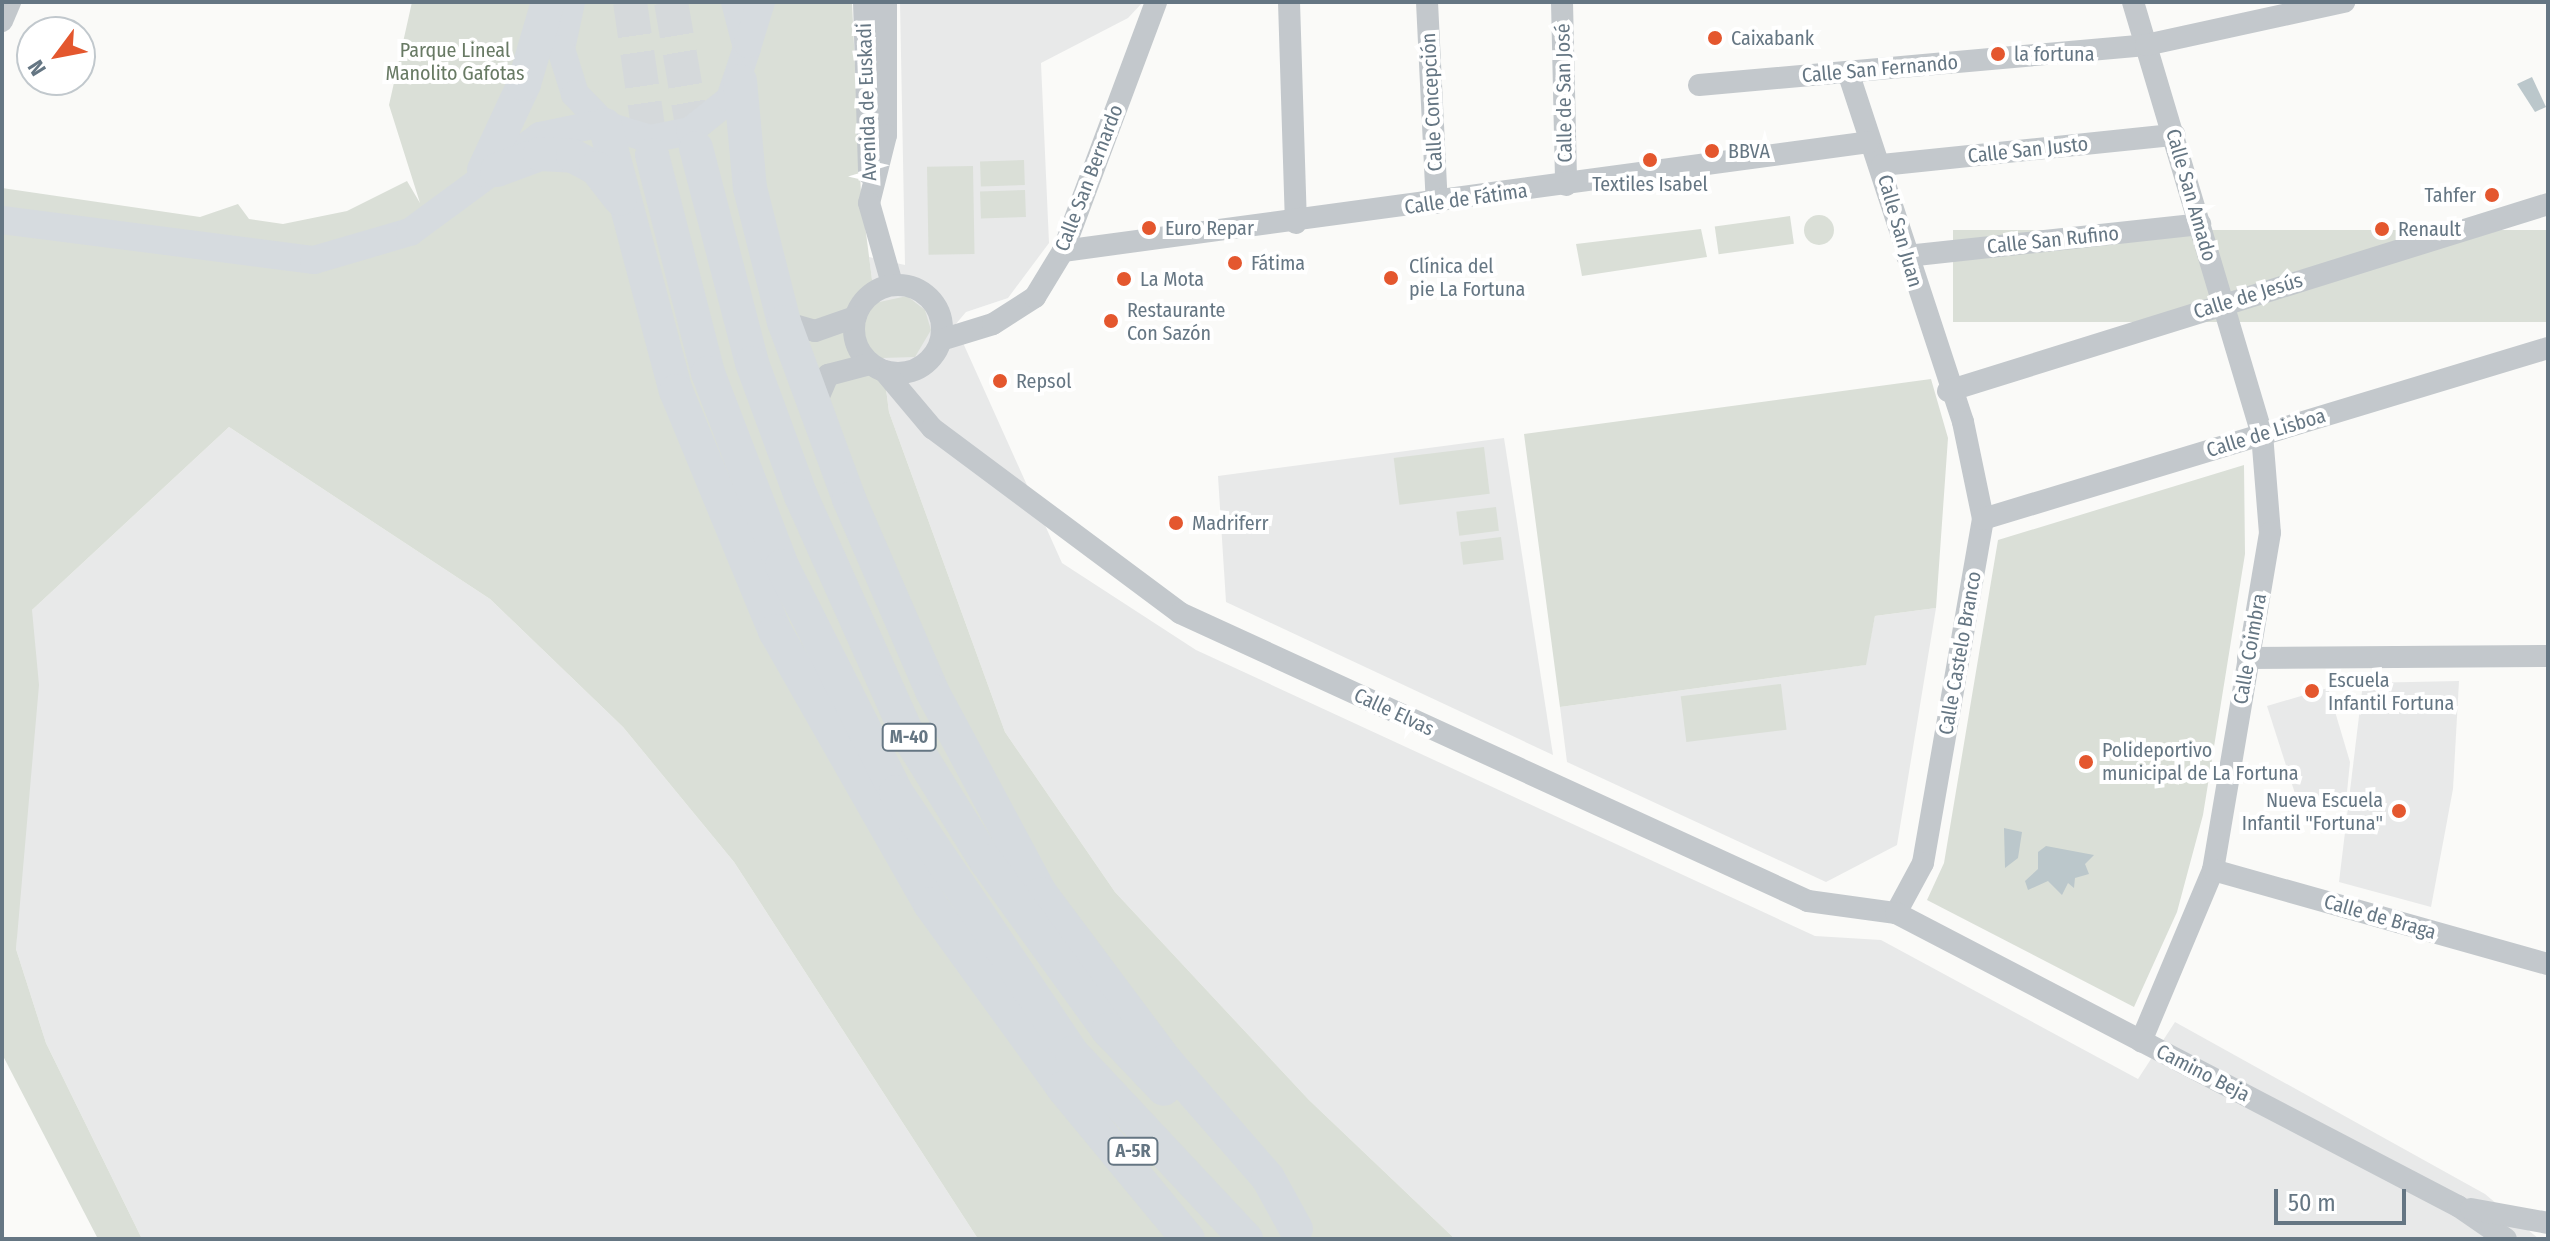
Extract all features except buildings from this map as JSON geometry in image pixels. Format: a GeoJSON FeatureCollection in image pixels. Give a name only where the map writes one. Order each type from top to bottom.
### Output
{"type":"FeatureCollection","features":[{"type":"Feature","properties":{"kind":"highway"},"geometry":{"type":"LineString","coordinates":[[490,170],[524,84],[548,2]]}},
{"type":"Feature","properties":{"kind":"highway"},"geometry":{"type":"LineString","coordinates":[[743,65],[750,188],[784,322],[813,409],[932,691],[989,807],[1041,894],[1166,1061],[1268,1178],[1302,1234]]}},
{"type":"Feature","properties":{"kind":"highway"},"geometry":{"type":"LineString","coordinates":[[604,124],[623,204],[676,391],[775,631],[930,904],[1063,1088],[1188,1239]]}},
{"type":"Feature","properties":{"kind":"highway","name":"M-40"},"geometry":{"type":"LineString","coordinates":[[696,148],[721,259],[779,437],[909,737],[986,861],[1108,1030],[1302,1234]]}},
{"type":"Feature","properties":{"kind":"highway"},"geometry":{"type":"LineString","coordinates":[[490,170],[540,154],[573,156],[596,168],[623,204]]}},
{"type":"Feature","properties":{"kind":"highway","name":"M-40"},"geometry":{"type":"LineString","coordinates":[[652,155],[708,373],[782,566],[896,792],[1072,1053],[1246,1239]]}},
{"type":"Feature","properties":{"kind":"highway","name":"A-5R"},"geometry":{"type":"LineString","coordinates":[[1072,1053],[1117,1131],[1209,1239]]}},
{"type":"Feature","properties":{"kind":"main road"},"geometry":{"type":"LineString","coordinates":[[490,170],[520,120],[561,36],[571,2]]}},
{"type":"Feature","properties":{"kind":"main road"},"geometry":{"type":"LineString","coordinates":[[735,2],[743,65]]}},
{"type":"Feature","properties":{"kind":"main road"},"geometry":{"type":"LineString","coordinates":[[561,36],[572,89],[604,124],[640,137],[680,135],[716,115],[743,65],[761,2]]}},
{"type":"Feature","properties":{"kind":"main road"},"geometry":{"type":"LineString","coordinates":[[2,220],[314,260],[375,248],[458,199],[490,170],[540,136],[604,124]]}},
{"type":"Feature","properties":{"kind":"street"},"geometry":{"type":"LineString","coordinates":[[2,21],[10,2]]}},
{"type":"Feature","properties":{"kind":"street","name":"Avenida de Euskadi"},"geometry":{"type":"LineString","coordinates":[[864,2],[869,203],[892,284]]}},
{"type":"Feature","properties":{"kind":"street"},"geometry":{"type":"LineString","coordinates":[[869,203],[886,135],[886,2]]}},
{"type":"Feature","properties":{"kind":"street","name":"Calle San Bernardo"},"geometry":{"type":"LineString","coordinates":[[941,340],[993,324],[1035,297],[1063,251],[1156,2]]}},
{"type":"Feature","properties":{"kind":"street"},"geometry":{"type":"LineString","coordinates":[[1289,2],[1296,223]]}},
{"type":"Feature","properties":{"kind":"street","name":"Calle Concepción"},"geometry":{"type":"LineString","coordinates":[[1427,2],[1437,203]]}},
{"type":"Feature","properties":{"kind":"street","name":"Calle de San José"},"geometry":{"type":"LineString","coordinates":[[1562,2],[1566,185]]}},
{"type":"Feature","properties":{"kind":"street","name":"Calle San Amado"},"geometry":{"type":"LineString","coordinates":[[2133,2],[2262,434]]}},
{"type":"Feature","properties":{"kind":"street","name":"Calle San Fernando"},"geometry":{"type":"LineString","coordinates":[[1699,85],[2146,45],[2344,2]]}},
{"type":"Feature","properties":{"kind":"street","name":"Calle San Juan"},"geometry":{"type":"LineString","coordinates":[[1848,72],[1869,142],[1882,165],[1948,391]]}},
{"type":"Feature","properties":{"kind":"street","name":"Calle San Justo"},"geometry":{"type":"LineString","coordinates":[[1882,165],[2174,135]]}},
{"type":"Feature","properties":{"kind":"street","name":"Calle de Fátima"},"geometry":{"type":"LineString","coordinates":[[1063,251],[1296,223],[1869,142]]}},
{"type":"Feature","properties":{"kind":"street","name":"Calle de Jesús"},"geometry":{"type":"LineString","coordinates":[[1948,391],[2548,204]]}},
{"type":"Feature","properties":{"kind":"street","name":"Calle San Rufino"},"geometry":{"type":"LineString","coordinates":[[1907,256],[2200,224]]}},
{"type":"Feature","properties":{"kind":"street"},"geometry":{"type":"LineString","coordinates":[[877,367],[855,343],[855,317],[868,295],[892,284],[931,299],[941,340],[922,366],[932,428]]}},
{"type":"Feature","properties":{"kind":"street"},"geometry":{"type":"LineString","coordinates":[[784,322],[815,331],[855,317]]}},
{"type":"Feature","properties":{"kind":"street","name":"Calle de Lisboa"},"geometry":{"type":"LineString","coordinates":[[1983,519],[2548,348]]}},
{"type":"Feature","properties":{"kind":"street"},"geometry":{"type":"LineString","coordinates":[[813,409],[828,375],[877,367],[922,366]]}},
{"type":"Feature","properties":{"kind":"street","name":"Calle Elvas"},"geometry":{"type":"LineString","coordinates":[[877,367],[932,428],[1180,613],[1808,901],[1896,913]]}},
{"type":"Feature","properties":{"kind":"street","name":"Calle Castelo Branco"},"geometry":{"type":"LineString","coordinates":[[1896,913],[1923,863],[1983,519],[1971,453],[1948,391]]}},
{"type":"Feature","properties":{"kind":"street","name":"Calle Coimbra"},"geometry":{"type":"LineString","coordinates":[[2141,1041],[2213,870],[2270,533],[2262,434]]}},
{"type":"Feature","properties":{"kind":"street"},"geometry":{"type":"LineString","coordinates":[[2248,658],[2548,656]]}},
{"type":"Feature","properties":{"kind":"street","name":"Calle de Braga"},"geometry":{"type":"LineString","coordinates":[[2213,870],[2548,964]]}},
{"type":"Feature","properties":{"kind":"street","name":"Camino Beja"},"geometry":{"type":"LineString","coordinates":[[1896,913],[2458,1206],[2506,1239]]}},
{"type":"Feature","properties":{"kind":"street"},"geometry":{"type":"LineString","coordinates":[[2458,1206],[2545,1223]]}},
{"type":"Feature","properties":{"kind":"street"},"geometry":{"type":"LineString","coordinates":[[2517,1239],[2545,1223]]}},
{"type":"Feature","properties":{"kind":"shaded area"},"geometry":{"type":"Polygon","coordinates":[[[900,2],[1143,2],[1128,18],[1041,63],[1049,243],[1008,298],[966,312],[955,325],[1062,563],[1196,650],[1815,936],[1881,940],[2138,1079],[2175,1022],[2485,1194],[2539,1239],[1455,1239],[1309,1100],[1115,892],[1005,732],[889,412],[869,257],[905,265],[900,2]]]}},
{"type":"Feature","properties":{"kind":"shaded area"},"geometry":{"type":"Polygon","coordinates":[[[2532,77],[2546,107],[2535,112],[2517,84],[2532,77]]]}},
{"type":"Feature","properties":{"kind":"shaded area"},"geometry":{"type":"Polygon","coordinates":[[[229,427],[490,599],[623,727],[734,862],[978,1239],[142,1239],[46,1043],[16,949],[32,610],[229,427]]]}},
{"type":"Feature","properties":{"kind":"shaded area"},"geometry":{"type":"Polygon","coordinates":[[[1504,438],[1553,755],[1226,602],[1218,476],[1504,438]]]}},
{"type":"Feature","properties":{"kind":"shaded area"},"geometry":{"type":"Polygon","coordinates":[[[1936,608],[1897,845],[1826,882],[1567,762],[1560,707],[1865,665],[1875,616],[1936,608]]]}},
{"type":"Feature","properties":{"kind":"shaded area","name":"Nueva Escuela Infantil \"Fortuna\""},"geometry":{"type":"Polygon","coordinates":[[[2459,681],[2453,789],[2431,907],[2339,882],[2363,683],[2459,681]]]}},
{"type":"Feature","properties":{"kind":"shaded area"},"geometry":{"type":"Polygon","coordinates":[[[2328,688],[2350,762],[2347,792],[2299,806],[2267,706],[2328,688]]]}},
{"type":"Feature","properties":{"kind":"shaded area"},"geometry":{"type":"Polygon","coordinates":[[[2004,828],[2022,832],[2018,858],[2005,868],[2004,828]]]}},
{"type":"Feature","properties":{"kind":"shaded area"},"geometry":{"type":"Polygon","coordinates":[[[2046,846],[2094,855],[2085,864],[2089,874],[2075,878],[2074,888],[2068,883],[2062,895],[2048,881],[2028,890],[2025,881],[2038,869],[2038,852],[2046,846]]]}},
{"type":"Feature","properties":{"kind":"green space","name":"Parque Lineal Manolito Gafotas"},"geometry":{"type":"Polygon","coordinates":[[[412,2],[852,2],[861,194],[875,303],[907,296],[925,310],[931,330],[915,357],[882,358],[889,412],[1005,732],[1115,892],[1309,1100],[1455,1239],[978,1239],[734,862],[623,727],[490,599],[229,427],[32,610],[39,685],[16,949],[46,1043],[142,1239],[98,1239],[2,1054],[2,188],[200,217],[238,204],[249,219],[283,224],[347,211],[407,181],[420,203],[389,105],[412,2]]]}},
{"type":"Feature","properties":{"kind":"green space"},"geometry":{"type":"Polygon","coordinates":[[[1024,160],[1025,185],[981,187],[980,162],[1024,160]]]}},
{"type":"Feature","properties":{"kind":"green space"},"geometry":{"type":"Polygon","coordinates":[[[973,166],[975,254],[929,255],[927,167],[973,166]]]}},
{"type":"Feature","properties":{"kind":"green space"},"geometry":{"type":"Polygon","coordinates":[[[1025,190],[1026,217],[981,219],[980,192],[1025,190]]]}},
{"type":"Feature","properties":{"kind":"green space"},"geometry":{"type":"Polygon","coordinates":[[[1819,215],[1830,219],[1834,230],[1830,241],[1819,245],[1808,241],[1804,230],[1808,219],[1819,215]]]}},
{"type":"Feature","properties":{"kind":"green space"},"geometry":{"type":"Polygon","coordinates":[[[1790,216],[1794,244],[1719,254],[1715,227],[1790,216]]]}},
{"type":"Feature","properties":{"kind":"green space"},"geometry":{"type":"Polygon","coordinates":[[[1701,229],[1707,257],[1582,276],[1576,244],[1701,229]]]}},
{"type":"Feature","properties":{"kind":"green space"},"geometry":{"type":"Polygon","coordinates":[[[1953,230],[2548,230],[2548,322],[1953,322],[1953,230]]]}},
{"type":"Feature","properties":{"kind":"green space"},"geometry":{"type":"Polygon","coordinates":[[[1931,379],[1948,438],[1936,608],[1875,616],[1866,665],[1560,707],[1524,434],[1931,379]]]}},
{"type":"Feature","properties":{"kind":"green space"},"geometry":{"type":"Polygon","coordinates":[[[1484,447],[1490,494],[1399,505],[1394,458],[1484,447]]]}},
{"type":"Feature","properties":{"kind":"green space","name":"Polideportivo municipal de La Fortuna"},"geometry":{"type":"Polygon","coordinates":[[[2244,465],[2245,554],[2203,815],[2177,912],[2134,1007],[1927,900],[1944,863],[1998,540],[2244,465]]]}},
{"type":"Feature","properties":{"kind":"green space"},"geometry":{"type":"Polygon","coordinates":[[[1496,507],[1499,531],[1459,536],[1456,512],[1496,507]]]}},
{"type":"Feature","properties":{"kind":"green space"},"geometry":{"type":"Polygon","coordinates":[[[1501,537],[1504,560],[1463,565],[1460,542],[1501,537]]]}},
{"type":"Feature","properties":{"kind":"green space"},"geometry":{"type":"Polygon","coordinates":[[[1781,684],[1787,730],[1686,742],[1681,696],[1781,684]]]}},
{"type":"Feature","properties":{"kind":"tunnel"},"geometry":{"type":"LineString","coordinates":[[630,2],[652,155]]}},
{"type":"Feature","properties":{"kind":"tunnel"},"geometry":{"type":"LineString","coordinates":[[671,2],[696,148]]}},
{"type":"Feature","properties":{"kind":"place","name":"Caixabank"},"geometry":{"type":"Point","coordinates":[1715,38]}},
{"type":"Feature","properties":{"kind":"place","name":"la fortuna"},"geometry":{"type":"Point","coordinates":[1998,54]}},
{"type":"Feature","properties":{"kind":"place","name":"BBVA"},"geometry":{"type":"Point","coordinates":[1712,151]}},
{"type":"Feature","properties":{"kind":"place","name":"Textiles Isabel"},"geometry":{"type":"Point","coordinates":[1650,160]}},
{"type":"Feature","properties":{"kind":"place","name":"Tahfer"},"geometry":{"type":"Point","coordinates":[2492,195]}},
{"type":"Feature","properties":{"kind":"place","name":"Euro Repar"},"geometry":{"type":"Point","coordinates":[1149,228]}},
{"type":"Feature","properties":{"kind":"place","name":"Renault"},"geometry":{"type":"Point","coordinates":[2382,229]}},
{"type":"Feature","properties":{"kind":"place","name":"Fátima"},"geometry":{"type":"Point","coordinates":[1235,263]}},
{"type":"Feature","properties":{"kind":"place","name":"Clínica del pie La Fortuna"},"geometry":{"type":"Point","coordinates":[1391,278]}},
{"type":"Feature","properties":{"kind":"place","name":"La Mota"},"geometry":{"type":"Point","coordinates":[1124,279]}},
{"type":"Feature","properties":{"kind":"place","name":"Restaurante Con Sazón"},"geometry":{"type":"Point","coordinates":[1111,321]}},
{"type":"Feature","properties":{"kind":"place","name":"Repsol"},"geometry":{"type":"Point","coordinates":[1000,381]}},
{"type":"Feature","properties":{"kind":"place","name":"Madriferr"},"geometry":{"type":"Point","coordinates":[1176,523]}},
{"type":"Feature","properties":{"kind":"place","name":"Escuela Infantil Fortuna"},"geometry":{"type":"Point","coordinates":[2312,691]}},
{"type":"Feature","properties":{"kind":"place","name":"Polideportivo municipal de La Fortuna"},"geometry":{"type":"Point","coordinates":[2086,762]}},
{"type":"Feature","properties":{"kind":"place","name":"Nueva Escuela Infantil \"Fortuna\""},"geometry":{"type":"Point","coordinates":[2399,811]}}]}
